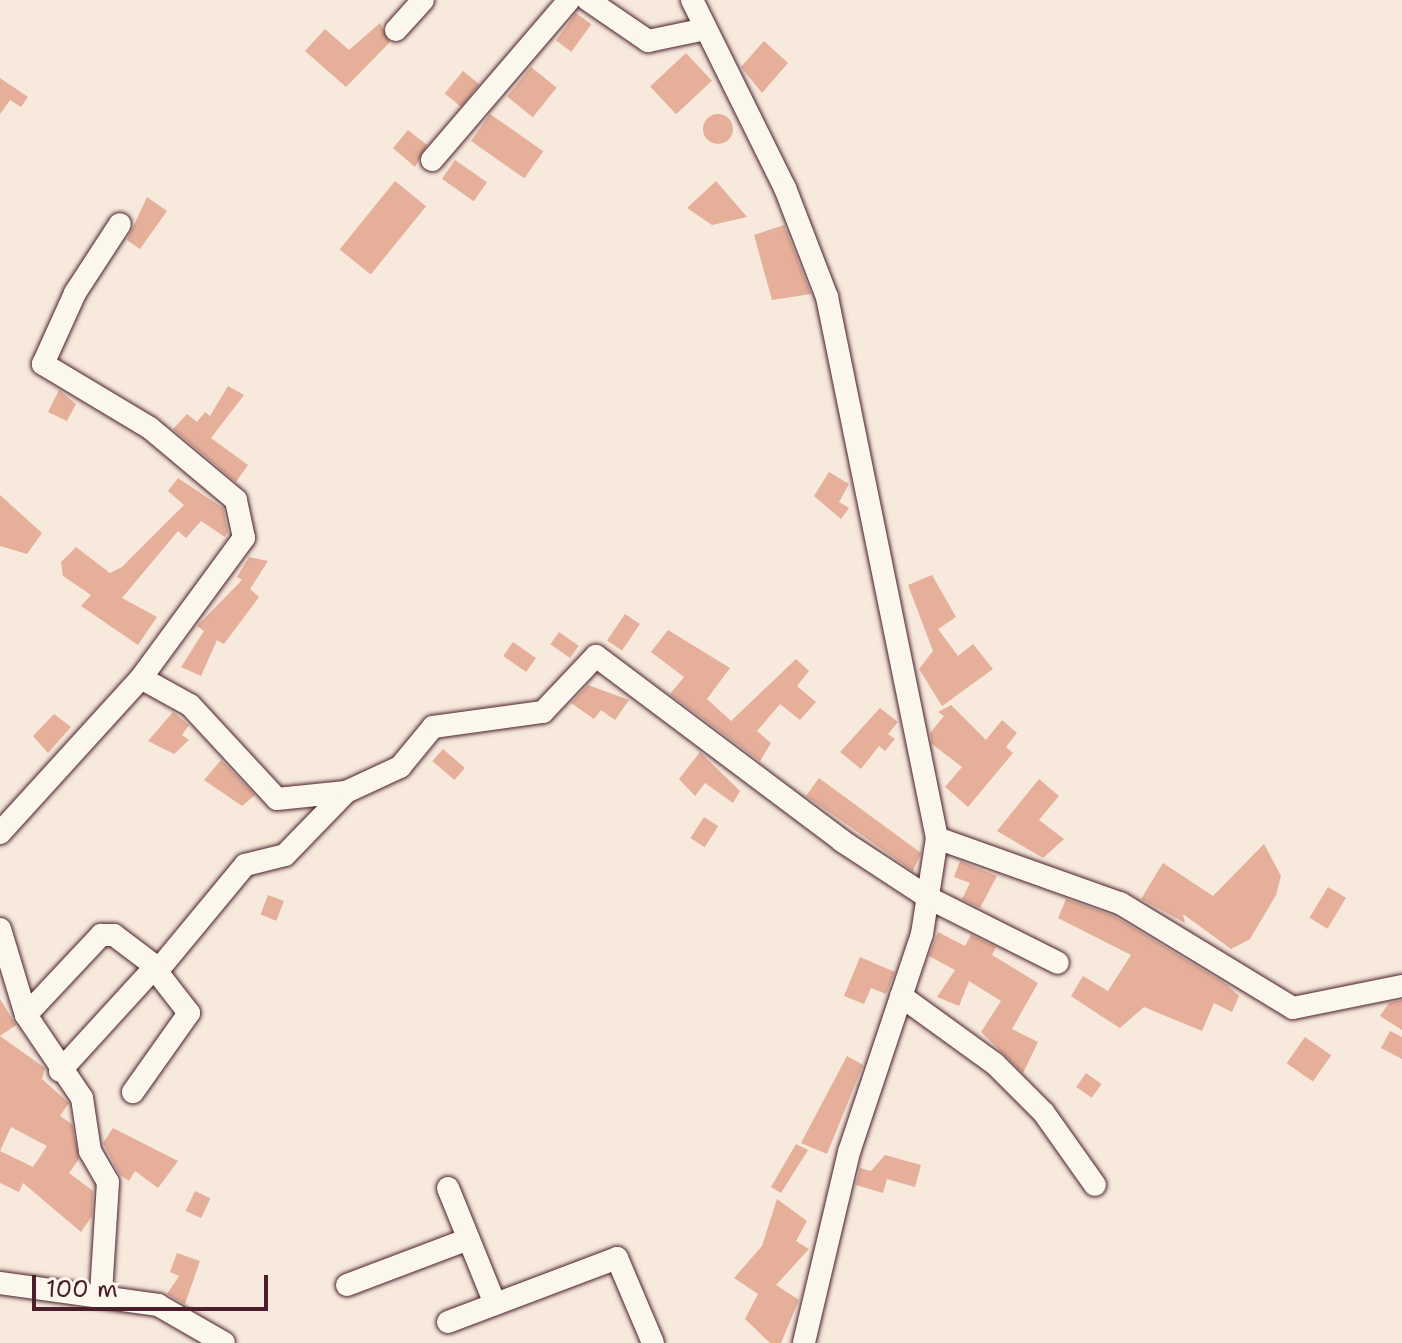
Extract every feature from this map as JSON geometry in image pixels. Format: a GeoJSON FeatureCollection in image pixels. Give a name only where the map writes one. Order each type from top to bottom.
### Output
{"type":"FeatureCollection","features":[{"type":"Feature","properties":{"kind":"street"},"geometry":{"type":"LineString","coordinates":[[396,30],[423,0]]}},
{"type":"Feature","properties":{"kind":"street"},"geometry":{"type":"LineString","coordinates":[[432,160],[569,0]]}},
{"type":"Feature","properties":{"kind":"street"},"geometry":{"type":"LineString","coordinates":[[588,0],[648,41],[701,30]]}},
{"type":"Feature","properties":{"kind":"street"},"geometry":{"type":"LineString","coordinates":[[692,0],[701,30],[785,188],[827,297],[937,838],[929,898],[838,1191],[804,1343]]}},
{"type":"Feature","properties":{"kind":"street"},"geometry":{"type":"LineString","coordinates":[[0,833],[141,678],[231,562],[246,527],[236,500],[150,428],[43,364],[75,293],[120,224]]}},
{"type":"Feature","properties":{"kind":"street"},"geometry":{"type":"LineString","coordinates":[[141,678],[190,705],[277,799],[346,792],[400,767],[439,723],[549,709],[596,656],[789,805],[929,898],[1058,963]]}},
{"type":"Feature","properties":{"kind":"street"},"geometry":{"type":"LineString","coordinates":[[60,1071],[154,968],[164,966],[245,865],[285,855],[346,792]]}},
{"type":"Feature","properties":{"kind":"street"},"geometry":{"type":"LineString","coordinates":[[937,838],[1120,903],[1293,1008],[1402,986]]}},
{"type":"Feature","properties":{"kind":"street"},"geometry":{"type":"LineString","coordinates":[[0,929],[26,1015],[60,1071],[82,1098],[90,1151],[108,1182],[101,1293]]}},
{"type":"Feature","properties":{"kind":"street"},"geometry":{"type":"LineString","coordinates":[[26,1015],[101,935],[114,935],[154,968],[189,1013],[133,1092]]}},
{"type":"Feature","properties":{"kind":"street"},"geometry":{"type":"LineString","coordinates":[[901,996],[995,1064],[1044,1113],[1095,1185]]}},
{"type":"Feature","properties":{"kind":"street"},"geometry":{"type":"LineString","coordinates":[[448,1188],[495,1304]]}},
{"type":"Feature","properties":{"kind":"street"},"geometry":{"type":"LineString","coordinates":[[347,1285],[469,1239]]}},
{"type":"Feature","properties":{"kind":"street"},"geometry":{"type":"LineString","coordinates":[[448,1322],[617,1258],[653,1343]]}},
{"type":"Feature","properties":{"kind":"street"},"geometry":{"type":"LineString","coordinates":[[0,1283],[101,1293],[158,1305],[224,1343]]}},
{"type":"Feature","properties":{"kind":"building"},"geometry":{"type":"Polygon","coordinates":[[[576,13],[591,24],[571,52],[556,41],[576,13]]]}},
{"type":"Feature","properties":{"kind":"building"},"geometry":{"type":"Polygon","coordinates":[[[380,23],[390,42],[346,87],[305,51],[325,29],[349,50],[380,23]]]}},
{"type":"Feature","properties":{"kind":"building"},"geometry":{"type":"Polygon","coordinates":[[[764,41],[788,63],[762,93],[741,67],[764,41]]]}},
{"type":"Feature","properties":{"kind":"building"},"geometry":{"type":"Polygon","coordinates":[[[686,53],[712,81],[676,114],[650,86],[686,53]]]}},
{"type":"Feature","properties":{"kind":"building"},"geometry":{"type":"Polygon","coordinates":[[[531,67],[557,88],[533,117],[507,97],[531,67]]]}},
{"type":"Feature","properties":{"kind":"building"},"geometry":{"type":"Polygon","coordinates":[[[463,71],[479,84],[461,107],[445,94],[463,71]]]}},
{"type":"Feature","properties":{"kind":"building"},"geometry":{"type":"Polygon","coordinates":[[[0,78],[28,97],[21,107],[10,100],[0,114],[0,78]]]}},
{"type":"Feature","properties":{"kind":"building"},"geometry":{"type":"Polygon","coordinates":[[[490,114],[543,151],[524,178],[471,141],[490,114]]]}},
{"type":"Feature","properties":{"kind":"building"},"geometry":{"type":"Polygon","coordinates":[[[718,114],[729,118],[733,129],[729,140],[718,144],[707,140],[703,129],[707,118],[718,114]]]}},
{"type":"Feature","properties":{"kind":"building"},"geometry":{"type":"Polygon","coordinates":[[[408,130],[427,145],[415,167],[393,148],[408,130]]]}},
{"type":"Feature","properties":{"kind":"building"},"geometry":{"type":"Polygon","coordinates":[[[455,160],[487,182],[474,201],[442,179],[455,160]]]}},
{"type":"Feature","properties":{"kind":"building"},"geometry":{"type":"Polygon","coordinates":[[[395,181],[426,206],[371,275],[340,249],[395,181]]]}},
{"type":"Feature","properties":{"kind":"building"},"geometry":{"type":"Polygon","coordinates":[[[716,181],[747,217],[712,225],[687,208],[716,181]]]}},
{"type":"Feature","properties":{"kind":"building"},"geometry":{"type":"Polygon","coordinates":[[[147,197],[167,211],[140,249],[127,240],[147,197]]]}},
{"type":"Feature","properties":{"kind":"building"},"geometry":{"type":"Polygon","coordinates":[[[784,225],[811,294],[772,300],[754,235],[784,225]]]}},
{"type":"Feature","properties":{"kind":"building"},"geometry":{"type":"Polygon","coordinates":[[[228,386],[244,395],[211,438],[248,465],[236,482],[173,429],[187,414],[197,422],[205,412],[210,416],[228,386]]]}},
{"type":"Feature","properties":{"kind":"building"},"geometry":{"type":"Polygon","coordinates":[[[59,390],[76,404],[67,421],[48,412],[59,390]]]}},
{"type":"Feature","properties":{"kind":"building"},"geometry":{"type":"Polygon","coordinates":[[[829,472],[849,484],[839,502],[849,508],[841,519],[814,496],[829,472]]]}},
{"type":"Feature","properties":{"kind":"building"},"geometry":{"type":"Polygon","coordinates":[[[178,478],[223,508],[228,532],[225,537],[201,521],[186,538],[178,531],[122,598],[157,617],[138,645],[81,606],[91,595],[63,576],[61,562],[76,547],[110,573],[122,567],[184,505],[168,491],[178,478]]]}},
{"type":"Feature","properties":{"kind":"building"},"geometry":{"type":"Polygon","coordinates":[[[0,495],[42,533],[27,554],[0,546],[0,495]]]}},
{"type":"Feature","properties":{"kind":"building"},"geometry":{"type":"Polygon","coordinates":[[[249,557],[268,561],[250,589],[259,597],[224,644],[217,640],[201,676],[181,667],[204,631],[197,626],[242,580],[237,577],[249,557]]]}},
{"type":"Feature","properties":{"kind":"building"},"geometry":{"type":"Polygon","coordinates":[[[932,575],[956,617],[938,629],[958,656],[973,644],[993,669],[942,706],[919,669],[933,651],[908,585],[932,575]]]}},
{"type":"Feature","properties":{"kind":"building"},"geometry":{"type":"Polygon","coordinates":[[[625,614],[640,624],[622,651],[607,641],[625,614]]]}},
{"type":"Feature","properties":{"kind":"building"},"geometry":{"type":"Polygon","coordinates":[[[668,630],[730,668],[707,699],[731,721],[796,659],[809,671],[797,686],[816,702],[800,720],[780,704],[757,731],[771,743],[760,761],[670,694],[684,677],[651,652],[668,630]]]}},
{"type":"Feature","properties":{"kind":"building"},"geometry":{"type":"Polygon","coordinates":[[[559,632],[579,646],[570,658],[550,644],[559,632]]]}},
{"type":"Feature","properties":{"kind":"building"},"geometry":{"type":"Polygon","coordinates":[[[513,642],[536,658],[526,672],[503,656],[513,642]]]}},
{"type":"Feature","properties":{"kind":"building"},"geometry":{"type":"Polygon","coordinates":[[[588,685],[629,700],[615,720],[601,710],[594,719],[571,703],[588,685]]]}},
{"type":"Feature","properties":{"kind":"building"},"geometry":{"type":"Polygon","coordinates":[[[951,705],[986,740],[1002,720],[1017,733],[1006,747],[1013,753],[968,807],[945,787],[962,767],[932,744],[930,733],[944,716],[938,712],[951,705]]]}},
{"type":"Feature","properties":{"kind":"building"},"geometry":{"type":"Polygon","coordinates":[[[880,708],[898,722],[888,734],[895,739],[885,751],[879,746],[861,769],[840,752],[880,708]]]}},
{"type":"Feature","properties":{"kind":"building"},"geometry":{"type":"Polygon","coordinates":[[[173,712],[189,725],[182,735],[189,740],[174,754],[148,741],[173,712]]]}},
{"type":"Feature","properties":{"kind":"building"},"geometry":{"type":"Polygon","coordinates":[[[54,714],[71,727],[48,753],[33,736],[54,714]]]}},
{"type":"Feature","properties":{"kind":"building"},"geometry":{"type":"Polygon","coordinates":[[[443,749],[465,768],[454,780],[433,761],[443,749]]]}},
{"type":"Feature","properties":{"kind":"building"},"geometry":{"type":"Polygon","coordinates":[[[700,752],[740,791],[733,803],[705,783],[695,796],[679,779],[700,752]]]}},
{"type":"Feature","properties":{"kind":"building"},"geometry":{"type":"Polygon","coordinates":[[[221,760],[255,795],[242,806],[204,780],[221,760]]]}},
{"type":"Feature","properties":{"kind":"building"},"geometry":{"type":"Polygon","coordinates":[[[819,778],[921,853],[913,871],[806,796],[819,778]]]}},
{"type":"Feature","properties":{"kind":"building"},"geometry":{"type":"Polygon","coordinates":[[[1039,779],[1059,796],[1039,820],[1064,839],[1043,858],[997,831],[1039,779]]]}},
{"type":"Feature","properties":{"kind":"building"},"geometry":{"type":"Polygon","coordinates":[[[704,817],[718,826],[705,847],[690,838],[704,817]]]}},
{"type":"Feature","properties":{"kind":"building"},"geometry":{"type":"Polygon","coordinates":[[[1264,844],[1281,876],[1276,895],[1250,939],[1231,949],[1183,914],[1185,923],[1141,899],[1163,863],[1213,896],[1264,844]]]}},
{"type":"Feature","properties":{"kind":"building"},"geometry":{"type":"Polygon","coordinates":[[[960,861],[997,876],[980,908],[962,899],[970,883],[954,877],[960,861]]]}},
{"type":"Feature","properties":{"kind":"building"},"geometry":{"type":"Polygon","coordinates":[[[1328,887],[1346,898],[1327,929],[1309,918],[1328,887]]]}},
{"type":"Feature","properties":{"kind":"building"},"geometry":{"type":"Polygon","coordinates":[[[268,895],[284,901],[276,921],[260,915],[268,895]]]}},
{"type":"Feature","properties":{"kind":"building"},"geometry":{"type":"Polygon","coordinates":[[[1066,899],[1114,916],[1226,984],[1239,996],[1232,1012],[1214,1003],[1202,1031],[1144,1007],[1120,1028],[1071,996],[1083,976],[1108,991],[1131,955],[1058,918],[1066,899]]]}},
{"type":"Feature","properties":{"kind":"building"},"geometry":{"type":"Polygon","coordinates":[[[938,932],[965,946],[971,935],[996,947],[992,955],[1038,983],[1012,1029],[1038,1042],[1023,1073],[981,1032],[1001,1001],[969,981],[959,1006],[937,997],[955,970],[929,956],[938,932]]]}},
{"type":"Feature","properties":{"kind":"building"},"geometry":{"type":"Polygon","coordinates":[[[860,957],[895,972],[886,994],[871,988],[864,1004],[844,996],[860,957]]]}},
{"type":"Feature","properties":{"kind":"building"},"geometry":{"type":"Polygon","coordinates":[[[0,999],[16,1025],[0,1036],[0,999]]]}},
{"type":"Feature","properties":{"kind":"building"},"geometry":{"type":"Polygon","coordinates":[[[1402,1000],[1402,1030],[1380,1016],[1389,1003],[1402,1000]]]}},
{"type":"Feature","properties":{"kind":"building"},"geometry":{"type":"Polygon","coordinates":[[[1390,1031],[1402,1037],[1402,1059],[1381,1048],[1390,1031]]]}},
{"type":"Feature","properties":{"kind":"building"},"geometry":{"type":"Polygon","coordinates":[[[0,1036],[45,1068],[42,1079],[69,1103],[60,1116],[72,1124],[79,1159],[69,1173],[93,1191],[92,1216],[81,1232],[23,1183],[19,1192],[0,1183],[0,1036]],[[11,1127],[0,1151],[33,1167],[47,1146],[11,1127]]]}},
{"type":"Feature","properties":{"kind":"building"},"geometry":{"type":"Polygon","coordinates":[[[1305,1037],[1331,1055],[1313,1082],[1287,1063],[1305,1037]]]}},
{"type":"Feature","properties":{"kind":"building"},"geometry":{"type":"Polygon","coordinates":[[[847,1056],[863,1065],[827,1154],[801,1143],[847,1056]]]}},
{"type":"Feature","properties":{"kind":"building"},"geometry":{"type":"Polygon","coordinates":[[[1086,1073],[1102,1084],[1092,1098],[1076,1087],[1086,1073]]]}},
{"type":"Feature","properties":{"kind":"building"},"geometry":{"type":"Polygon","coordinates":[[[113,1128],[178,1161],[158,1188],[135,1171],[129,1181],[120,1175],[103,1143],[113,1128]]]}},
{"type":"Feature","properties":{"kind":"building"},"geometry":{"type":"Polygon","coordinates":[[[796,1144],[808,1150],[781,1193],[771,1187],[796,1144]]]}},
{"type":"Feature","properties":{"kind":"building"},"geometry":{"type":"Polygon","coordinates":[[[885,1155],[921,1165],[915,1187],[887,1179],[883,1193],[856,1185],[860,1168],[871,1171],[885,1155]]]}},
{"type":"Feature","properties":{"kind":"building"},"geometry":{"type":"Polygon","coordinates":[[[195,1191],[210,1198],[201,1218],[186,1211],[195,1191]]]}},
{"type":"Feature","properties":{"kind":"building"},"geometry":{"type":"Polygon","coordinates":[[[777,1199],[807,1221],[796,1241],[809,1249],[776,1285],[799,1300],[781,1343],[770,1343],[745,1319],[758,1294],[734,1278],[762,1246],[777,1199]]]}},
{"type":"Feature","properties":{"kind":"building"},"geometry":{"type":"Polygon","coordinates":[[[177,1253],[200,1261],[185,1304],[167,1294],[179,1276],[170,1272],[177,1253]]]}}]}
